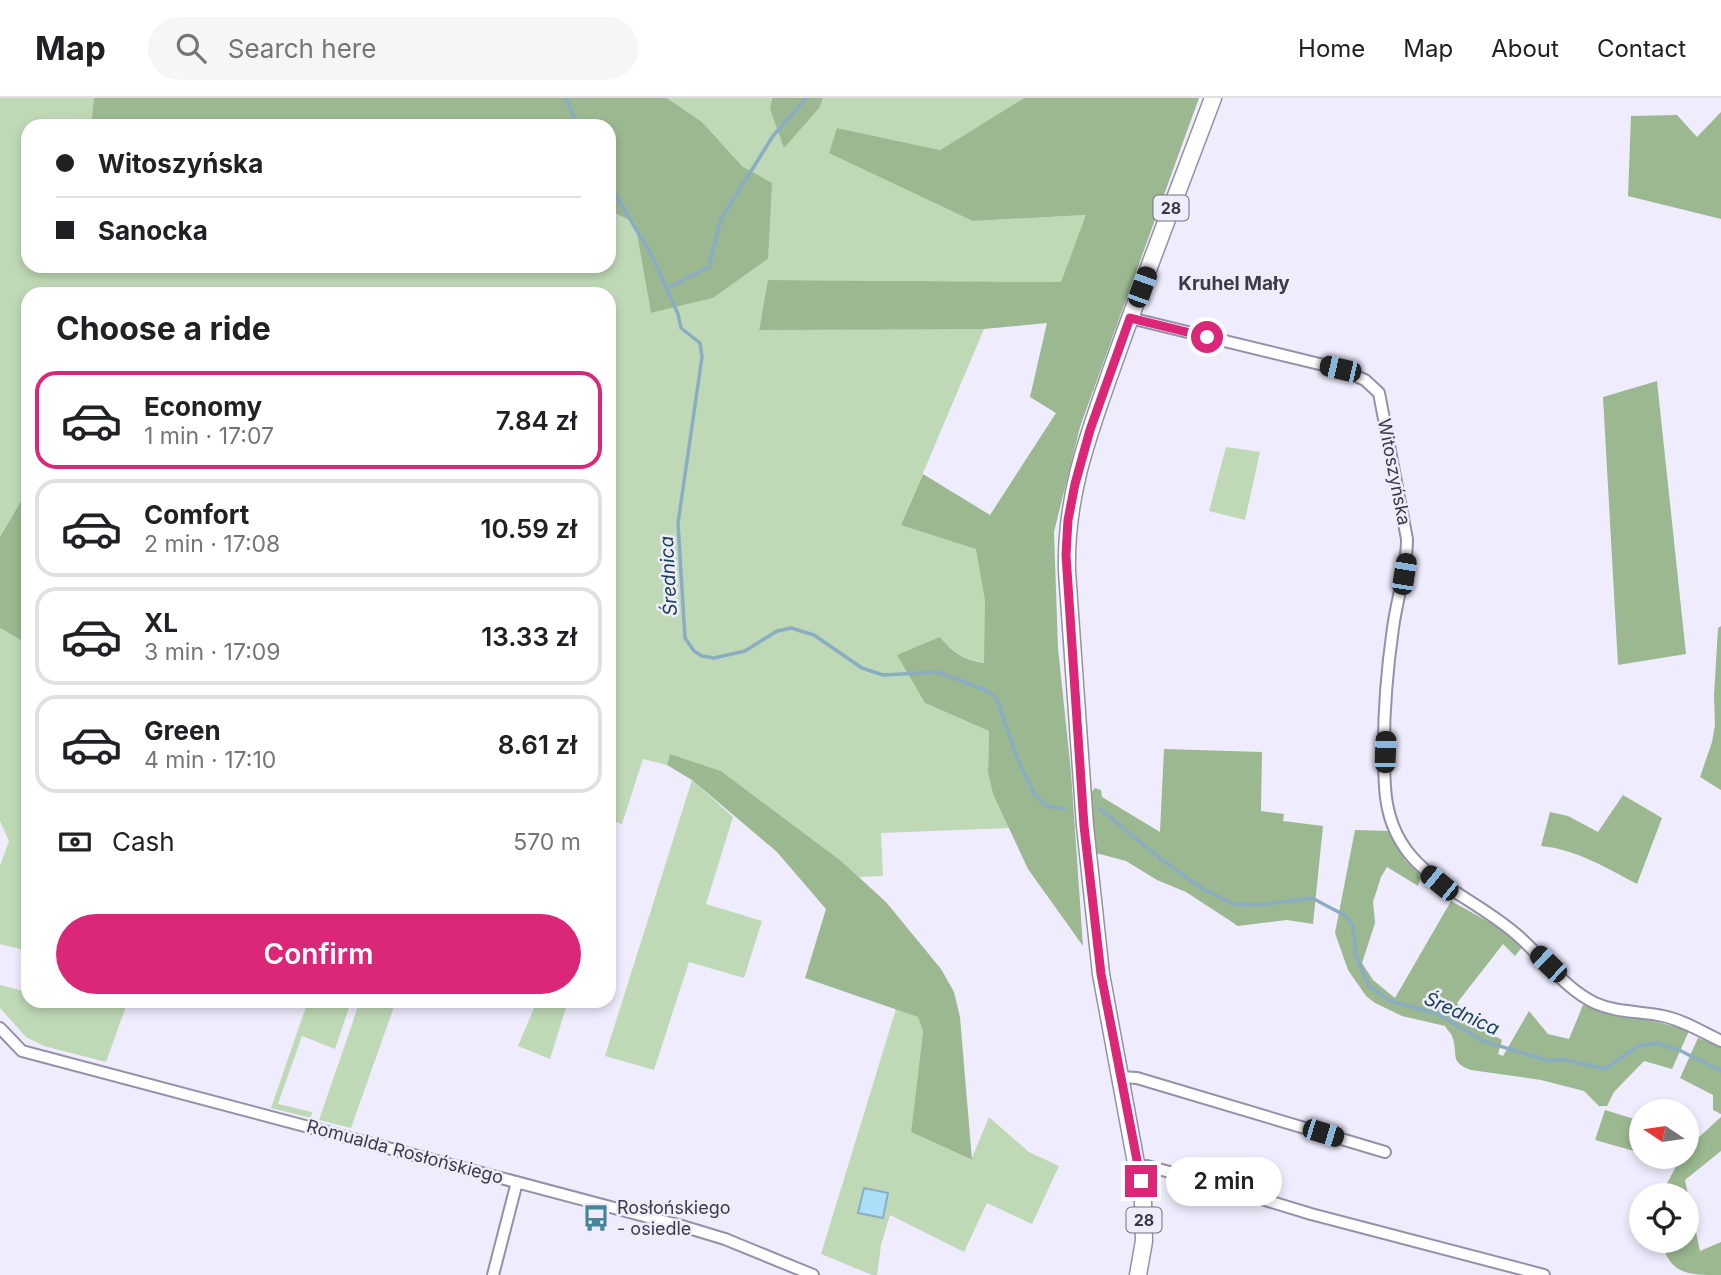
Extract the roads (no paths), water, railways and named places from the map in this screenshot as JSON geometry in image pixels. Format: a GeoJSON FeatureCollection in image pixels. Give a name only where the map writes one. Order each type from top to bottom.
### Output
{"type":"FeatureCollection","features":[{"type":"Feature","properties":{"kind":"main road","name":"28"},"geometry":{"type":"LineString","coordinates":[[1138,1275],[1144,1241],[1144,1209],[1101,974],[1084,826],[1066,539],[1070,502],[1081,459],[1130,318],[1213,98]]}},
{"type":"Feature","properties":{"kind":"street","name":"Witoszyńska"},"geometry":{"type":"LineString","coordinates":[[1130,318],[1340,369],[1365,380],[1379,393],[1407,555],[1391,644],[1385,764],[1388,808],[1399,839],[1409,856],[1421,868],[1439,883],[1515,933],[1581,995],[1612,1009],[1673,1019],[1721,1041]]}},
{"type":"Feature","properties":{"kind":"street","name":"Romualda Rosłońskiego"},"geometry":{"type":"LineString","coordinates":[[0,1028],[22,1051],[725,1239],[813,1275]]}},
{"type":"Feature","properties":{"kind":"street"},"geometry":{"type":"LineString","coordinates":[[1120,1077],[1137,1078],[1385,1152]]}},
{"type":"Feature","properties":{"kind":"street"},"geometry":{"type":"LineString","coordinates":[[1138,1166],[1174,1173],[1311,1214],[1544,1275]]}},
{"type":"Feature","properties":{"kind":"street"},"geometry":{"type":"LineString","coordinates":[[493,1275],[517,1182]]}},
{"type":"Feature","properties":{"kind":"water"},"geometry":{"type":"Polygon","coordinates":[[[864,1188],[888,1193],[883,1218],[858,1213],[864,1188]]]}},
{"type":"Feature","properties":{"kind":"waterway"},"geometry":{"type":"LineString","coordinates":[[566,98],[575,119]]}},
{"type":"Feature","properties":{"kind":"waterway","name":"Średnica"},"geometry":{"type":"LineString","coordinates":[[667,288],[709,267],[721,219],[773,136],[806,98]]}},
{"type":"Feature","properties":{"kind":"waterway","name":"Średnica"},"geometry":{"type":"LineString","coordinates":[[616,196],[652,256],[678,314],[681,328],[700,343],[702,357],[678,523],[685,638],[694,651],[714,658],[745,651],[777,631],[791,628],[814,635],[862,668],[883,675],[938,672],[987,691],[997,699],[1016,755],[1033,792],[1046,806],[1064,809]]}},
{"type":"Feature","properties":{"kind":"waterway","name":"Średnica"},"geometry":{"type":"LineString","coordinates":[[1100,809],[1161,859],[1203,889],[1233,904],[1258,905],[1312,898],[1346,916],[1353,926],[1356,956],[1369,986],[1390,1001],[1438,1014],[1483,1041],[1549,1061],[1562,1059],[1605,1069],[1638,1046],[1655,1043],[1679,1050],[1721,1071]]}},
{"type":"Feature","properties":{"kind":"place","name":"Rosłońskiego - osiedle"},"geometry":{"type":"Point","coordinates":[596,1218]}},
{"type":"Feature","properties":{"kind":"district","name":"Kruhel Mały"},"geometry":{"type":"Point","coordinates":[1234,283]}}]}
